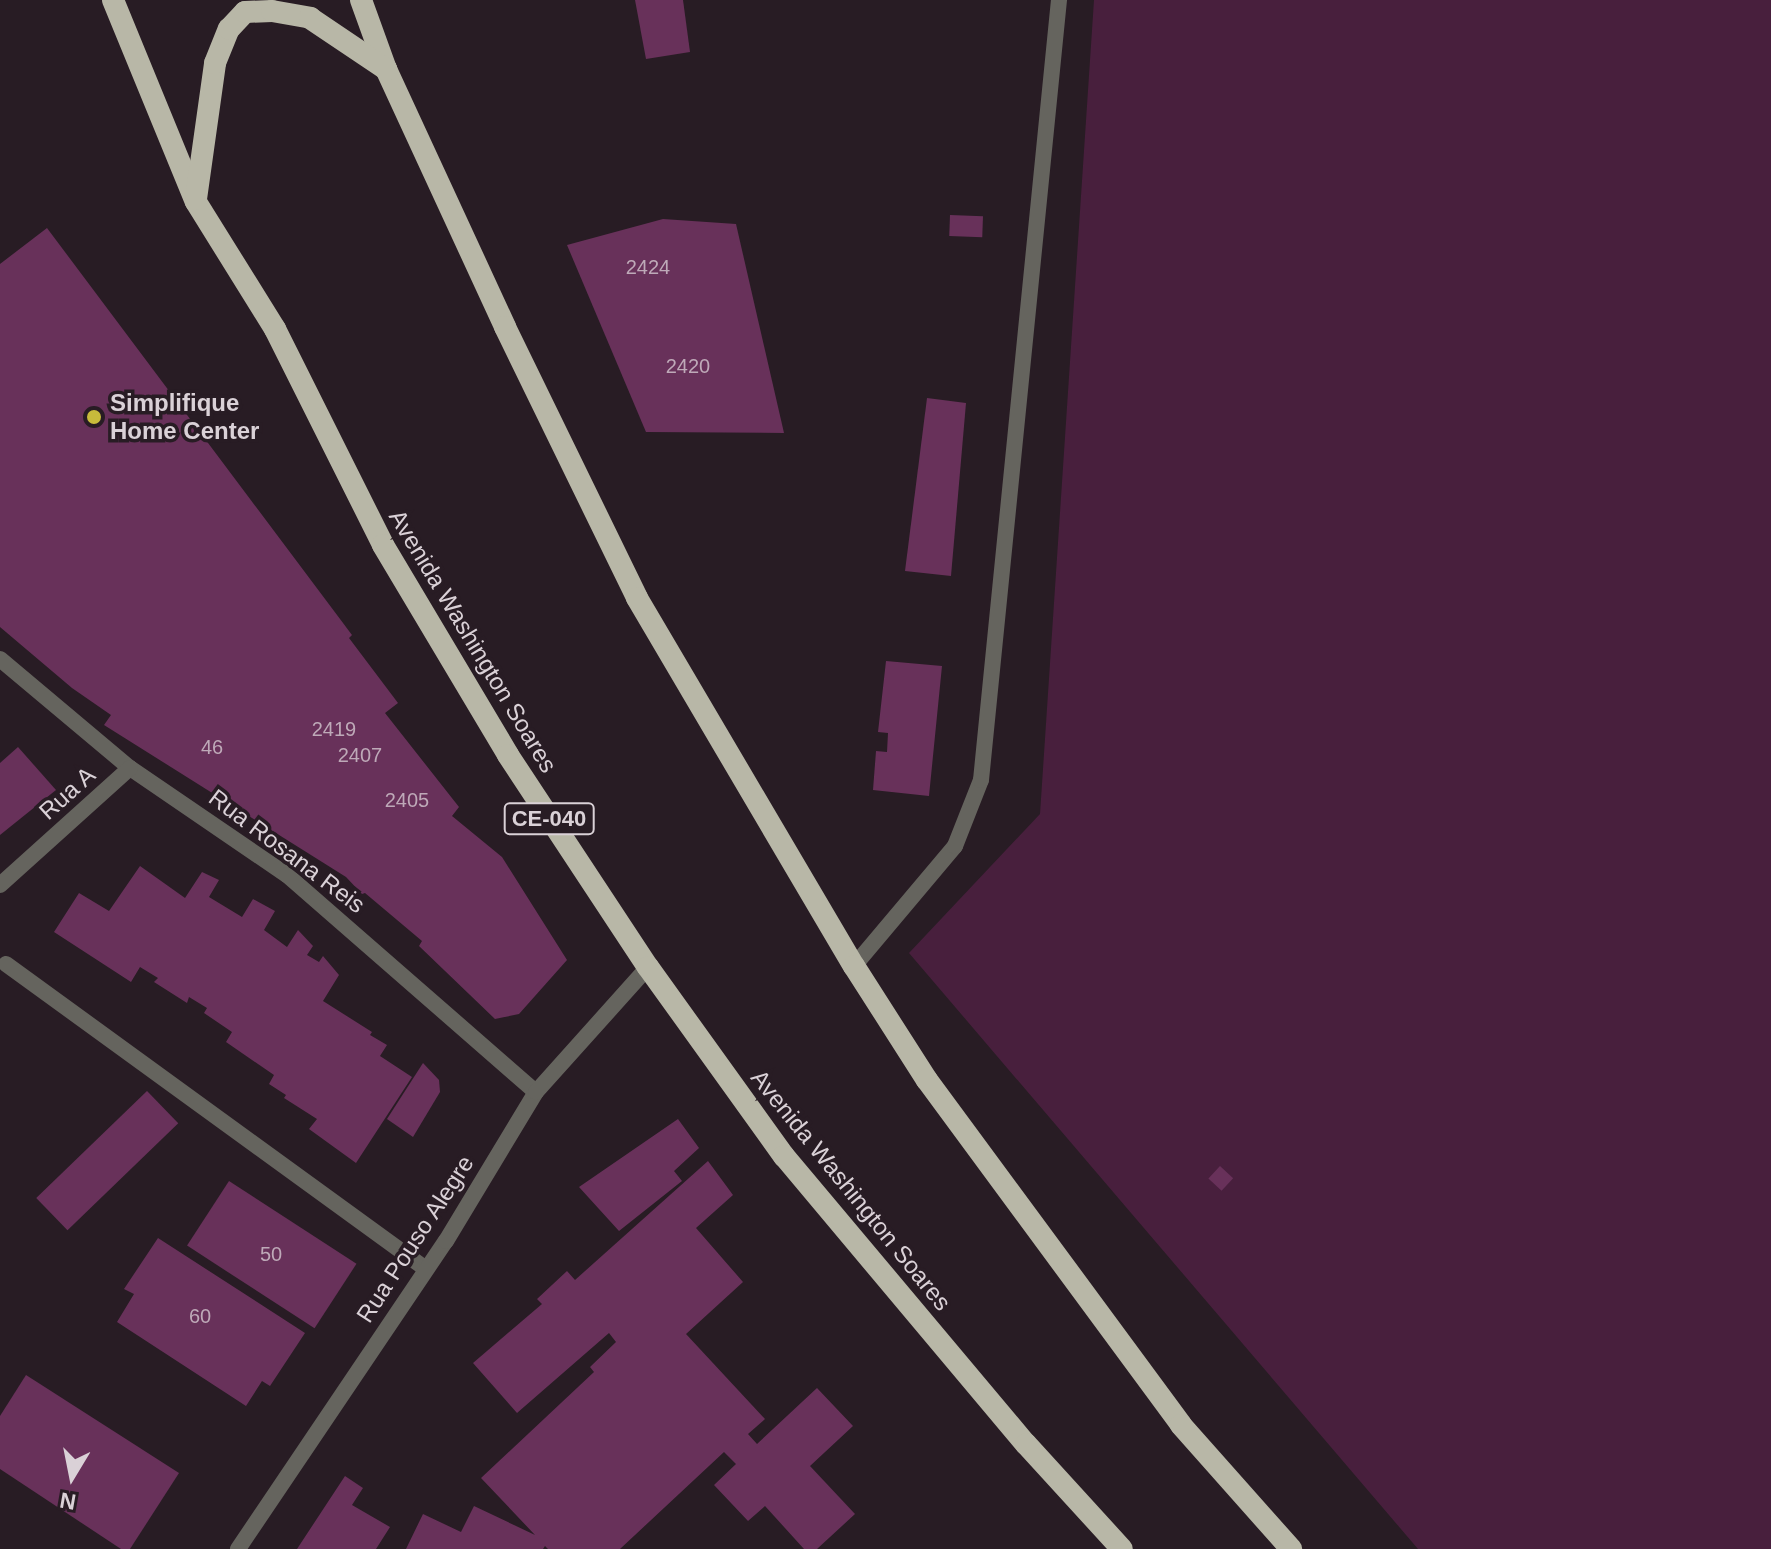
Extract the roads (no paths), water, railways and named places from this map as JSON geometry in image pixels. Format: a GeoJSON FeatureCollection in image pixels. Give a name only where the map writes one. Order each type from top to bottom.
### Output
{"type":"FeatureCollection","features":[{"type":"Feature","properties":{"kind":"highway","name":"Avenida Washington Soares"},"geometry":{"type":"LineString","coordinates":[[113,0],[196,202],[275,329],[383,545],[484,716],[648,967],[784,1156],[1026,1444],[1122,1549]]}},
{"type":"Feature","properties":{"kind":"highway"},"geometry":{"type":"LineString","coordinates":[[361,0],[386,69],[505,327],[637,598],[854,966],[927,1080],[1181,1425],[1291,1549]]}},
{"type":"Feature","properties":{"kind":"highway"},"geometry":{"type":"LineString","coordinates":[[196,202],[215,63],[229,29],[245,12],[272,11],[310,18],[386,69]]}},
{"type":"Feature","properties":{"kind":"street"},"geometry":{"type":"LineString","coordinates":[[854,966],[955,846],[981,780],[1059,0]]}},
{"type":"Feature","properties":{"kind":"street","name":"Rua Rosana Reis"},"geometry":{"type":"LineString","coordinates":[[0,659],[130,768],[287,875],[536,1092]]}},
{"type":"Feature","properties":{"kind":"street","name":"Rua A"},"geometry":{"type":"LineString","coordinates":[[0,885],[130,768]]}},
{"type":"Feature","properties":{"kind":"street"},"geometry":{"type":"LineString","coordinates":[[6,964],[426,1269]]}},
{"type":"Feature","properties":{"kind":"street","name":"Rua Pouso Alegre"},"geometry":{"type":"LineString","coordinates":[[238,1549],[426,1269],[536,1092],[648,967]]}},
{"type":"Feature","properties":{"kind":"place","name":"Simplifique Home Center"},"geometry":{"type":"Point","coordinates":[94,417]}}]}
